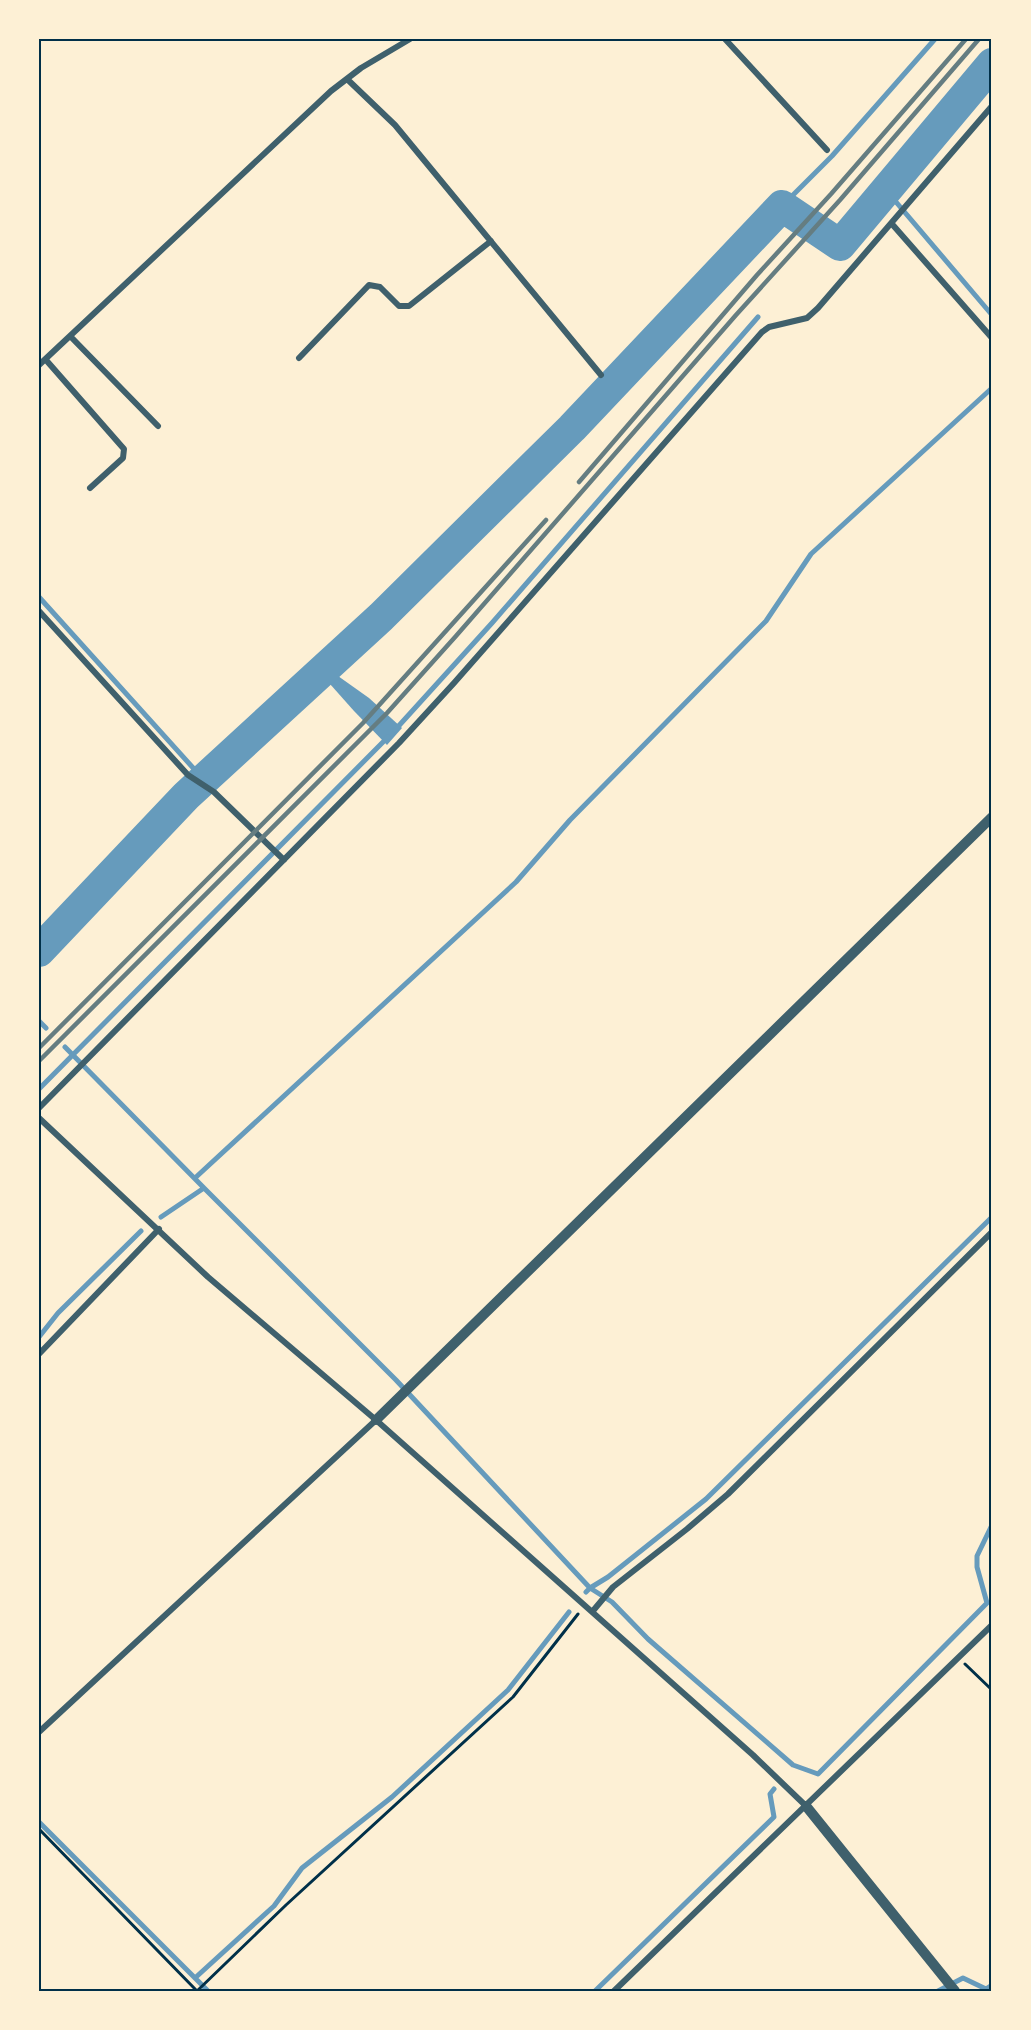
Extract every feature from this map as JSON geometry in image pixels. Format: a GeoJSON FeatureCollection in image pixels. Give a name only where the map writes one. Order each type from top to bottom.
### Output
{"type":"FeatureCollection","features":[{"type":"Feature","properties":{"kind":"street"},"geometry":{"type":"LineString","coordinates":[[39,365],[314,106],[361,68],[410,39]]}},
{"type":"Feature","properties":{"kind":"street"},"geometry":{"type":"LineString","coordinates":[[725,39],[827,150]]}},
{"type":"Feature","properties":{"kind":"street"},"geometry":{"type":"LineString","coordinates":[[347,79],[395,124],[602,375]]}},
{"type":"Feature","properties":{"kind":"street"},"geometry":{"type":"LineString","coordinates":[[39,1108],[281,857],[399,743],[762,332],[769,327],[807,318],[818,309],[992,106]]}},
{"type":"Feature","properties":{"kind":"street"},"geometry":{"type":"LineString","coordinates":[[893,222],[992,338]]}},
{"type":"Feature","properties":{"kind":"street"},"geometry":{"type":"LineString","coordinates":[[299,358],[369,285],[380,286],[399,306],[409,306],[491,242]]}},
{"type":"Feature","properties":{"kind":"street"},"geometry":{"type":"LineString","coordinates":[[70,337],[158,426]]}},
{"type":"Feature","properties":{"kind":"street"},"geometry":{"type":"LineString","coordinates":[[46,360],[124,449],[123,458],[90,488]]}},
{"type":"Feature","properties":{"kind":"street"},"geometry":{"type":"LineString","coordinates":[[39,611],[188,775],[214,792],[281,857]]}},
{"type":"Feature","properties":{"kind":"street"},"geometry":{"type":"LineString","coordinates":[[39,1732],[376,1420],[992,817]]}},
{"type":"Feature","properties":{"kind":"street"},"geometry":{"type":"LineString","coordinates":[[39,1118],[208,1276],[376,1420],[753,1755],[806,1806],[955,1991]]}},
{"type":"Feature","properties":{"kind":"street"},"geometry":{"type":"LineString","coordinates":[[39,1354],[159,1229]]}},
{"type":"Feature","properties":{"kind":"street"},"geometry":{"type":"LineString","coordinates":[[592,1612],[613,1587],[728,1494],[992,1232]]}},
{"type":"Feature","properties":{"kind":"street"},"geometry":{"type":"LineString","coordinates":[[614,1991],[992,1625]]}},
{"type":"Feature","properties":{"kind":"path"},"geometry":{"type":"LineString","coordinates":[[39,1829],[197,1990],[286,1905],[513,1697],[584,1606]]}},
{"type":"Feature","properties":{"kind":"path"},"geometry":{"type":"LineString","coordinates":[[959,1658],[992,1690]]}},
{"type":"Feature","properties":{"kind":"water"},"geometry":{"type":"Polygon","coordinates":[[[338,676],[369,698],[402,728],[387,745],[330,684],[338,676]]]}},
{"type":"Feature","properties":{"kind":"waterway"},"geometry":{"type":"LineString","coordinates":[[782,206],[832,156],[935,39]]}},
{"type":"Feature","properties":{"kind":"waterway"},"geometry":{"type":"LineString","coordinates":[[39,951],[186,796],[381,617],[572,428],[782,206],[840,245],[992,64]]}},
{"type":"Feature","properties":{"kind":"waterway"},"geometry":{"type":"LineString","coordinates":[[885,189],[992,315]]}},
{"type":"Feature","properties":{"kind":"waterway"},"geometry":{"type":"LineString","coordinates":[[395,730],[492,623],[758,317]]}},
{"type":"Feature","properties":{"kind":"waterway"},"geometry":{"type":"LineString","coordinates":[[195,1178],[516,882],[570,820],[766,621],[811,554],[992,388]]}},
{"type":"Feature","properties":{"kind":"waterway"},"geometry":{"type":"LineString","coordinates":[[39,597],[204,780]]}},
{"type":"Feature","properties":{"kind":"waterway"},"geometry":{"type":"LineString","coordinates":[[324,670],[338,683]]}},
{"type":"Feature","properties":{"kind":"waterway"},"geometry":{"type":"LineString","coordinates":[[39,1089],[388,737]]}},
{"type":"Feature","properties":{"kind":"waterway"},"geometry":{"type":"LineString","coordinates":[[39,1021],[46,1028]]}},
{"type":"Feature","properties":{"kind":"waterway"},"geometry":{"type":"LineString","coordinates":[[65,1047],[204,1188],[161,1217]]}},
{"type":"Feature","properties":{"kind":"waterway"},"geometry":{"type":"LineString","coordinates":[[204,1188],[396,1380],[590,1588],[612,1602],[648,1639],[793,1765],[818,1774],[987,1603]]}},
{"type":"Feature","properties":{"kind":"waterway"},"geometry":{"type":"LineString","coordinates":[[586,1592],[706,1499],[992,1217]]}},
{"type":"Feature","properties":{"kind":"waterway"},"geometry":{"type":"LineString","coordinates":[[39,1337],[58,1313],[141,1231]]}},
{"type":"Feature","properties":{"kind":"waterway"},"geometry":{"type":"LineString","coordinates":[[987,1603],[977,1567],[977,1556],[992,1525]]}},
{"type":"Feature","properties":{"kind":"waterway"},"geometry":{"type":"LineString","coordinates":[[195,1978],[274,1906],[302,1868],[392,1797],[508,1690],[569,1612]]}},
{"type":"Feature","properties":{"kind":"waterway"},"geometry":{"type":"LineString","coordinates":[[595,1991],[774,1817],[770,1794],[774,1789]]}},
{"type":"Feature","properties":{"kind":"waterway"},"geometry":{"type":"LineString","coordinates":[[39,1822],[208,1991]]}},
{"type":"Feature","properties":{"kind":"waterway"},"geometry":{"type":"LineString","coordinates":[[938,1991],[963,1978],[986,1989],[992,1985]]}},
{"type":"Feature","properties":{"kind":"railway"},"geometry":{"type":"LineString","coordinates":[[579,482],[757,275],[966,39]]}},
{"type":"Feature","properties":{"kind":"railway"},"geometry":{"type":"LineString","coordinates":[[39,1061],[387,713],[736,315],[840,200],[979,39]]}},
{"type":"Feature","properties":{"kind":"railway"},"geometry":{"type":"LineString","coordinates":[[39,1048],[363,723],[546,520]]}}]}
